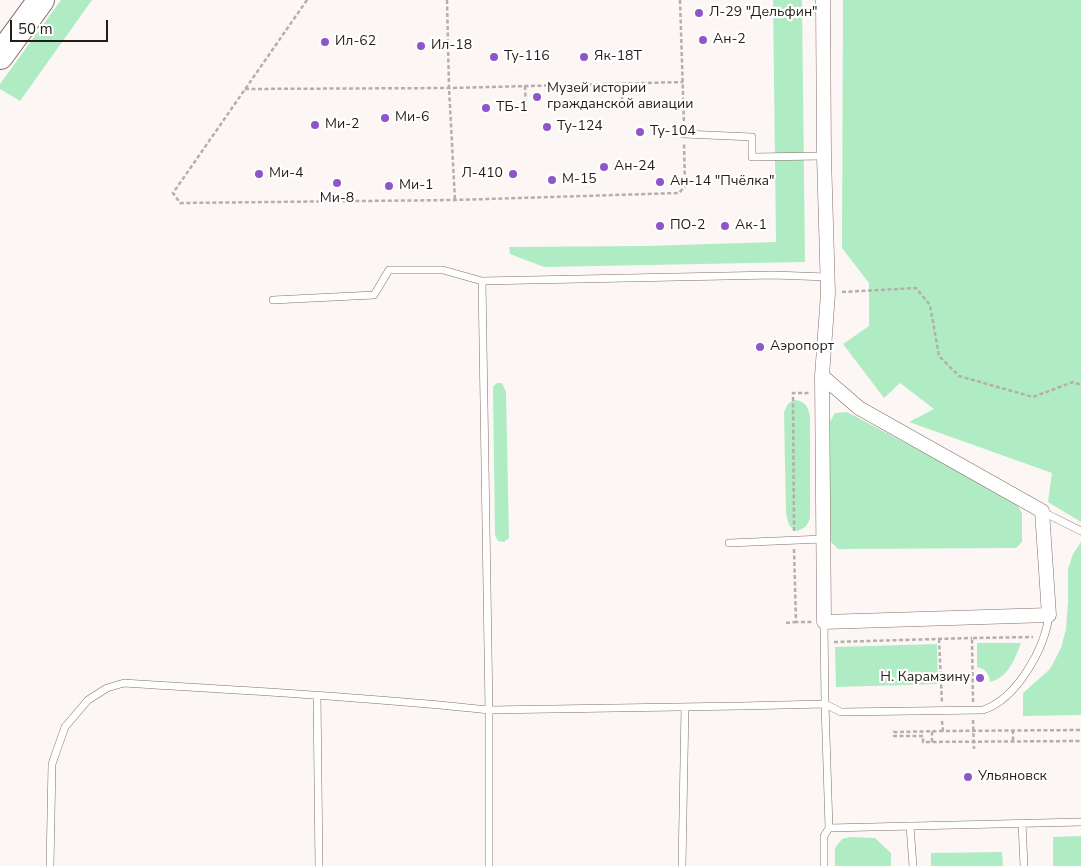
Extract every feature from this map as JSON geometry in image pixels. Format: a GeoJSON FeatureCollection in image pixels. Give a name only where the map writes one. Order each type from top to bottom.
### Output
{"type":"FeatureCollection","features":[{"type":"Feature","properties":{"kind":"highway"},"geometry":{"type":"LineString","coordinates":[[0,33],[24,0]]}},
{"type":"Feature","properties":{"kind":"highway"},"geometry":{"type":"LineString","coordinates":[[0,56],[41,0]]}},
{"type":"Feature","properties":{"kind":"street"},"geometry":{"type":"LineString","coordinates":[[822,0],[826,278],[828,292],[822,376],[824,622],[1049,615],[1042,511],[859,408],[822,376]]}},
{"type":"Feature","properties":{"kind":"lane"},"geometry":{"type":"LineString","coordinates":[[684,134],[752,137],[752,157],[824,156]]}},
{"type":"Feature","properties":{"kind":"lane"},"geometry":{"type":"LineString","coordinates":[[273,300],[374,295],[389,270],[443,270],[482,281],[774,275],[826,278]]}},
{"type":"Feature","properties":{"kind":"lane"},"geometry":{"type":"LineString","coordinates":[[482,281],[489,710],[489,866]]}},
{"type":"Feature","properties":{"kind":"lane"},"geometry":{"type":"LineString","coordinates":[[1042,511],[1081,531]]}},
{"type":"Feature","properties":{"kind":"lane"},"geometry":{"type":"LineString","coordinates":[[728,543],[823,539]]}},
{"type":"Feature","properties":{"kind":"lane"},"geometry":{"type":"LineString","coordinates":[[50,866],[52,764],[65,727],[88,700],[107,688],[124,683],[317,695],[489,710],[825,704],[841,712],[974,711],[988,709],[1007,696],[1021,680],[1045,637],[1049,615]]}},
{"type":"Feature","properties":{"kind":"lane"},"geometry":{"type":"LineString","coordinates":[[824,622],[829,828],[824,836],[824,866]]}},
{"type":"Feature","properties":{"kind":"lane"},"geometry":{"type":"LineString","coordinates":[[317,695],[319,866]]}},
{"type":"Feature","properties":{"kind":"lane"},"geometry":{"type":"LineString","coordinates":[[682,866],[684,707]]}},
{"type":"Feature","properties":{"kind":"lane"},"geometry":{"type":"LineString","coordinates":[[829,828],[1081,822]]}},
{"type":"Feature","properties":{"kind":"lane"},"geometry":{"type":"LineString","coordinates":[[1022,823],[1024,866]]}},
{"type":"Feature","properties":{"kind":"lane"},"geometry":{"type":"LineString","coordinates":[[910,826],[913,866]]}},
{"type":"Feature","properties":{"kind":"path"},"geometry":{"type":"LineString","coordinates":[[307,0],[173,193],[180,203],[455,200],[679,193],[686,186],[680,0]]}},
{"type":"Feature","properties":{"kind":"path"},"geometry":{"type":"LineString","coordinates":[[447,0],[449,88],[455,200]]}},
{"type":"Feature","properties":{"kind":"path"},"geometry":{"type":"LineString","coordinates":[[245,89],[449,88],[683,82]]}},
{"type":"Feature","properties":{"kind":"path"},"geometry":{"type":"LineString","coordinates":[[622,84],[622,104]]}},
{"type":"Feature","properties":{"kind":"path"},"geometry":{"type":"LineString","coordinates":[[525,86],[526,107]]}},
{"type":"Feature","properties":{"kind":"path"},"geometry":{"type":"LineString","coordinates":[[828,292],[916,288],[930,305],[939,356],[958,376],[1034,397],[1073,382],[1081,385]]}},
{"type":"Feature","properties":{"kind":"path"},"geometry":{"type":"LineString","coordinates":[[796,622],[793,393],[822,392]]}},
{"type":"Feature","properties":{"kind":"path"},"geometry":{"type":"LineString","coordinates":[[786,623],[824,622]]}},
{"type":"Feature","properties":{"kind":"path"},"geometry":{"type":"LineString","coordinates":[[824,642],[1045,637]]}},
{"type":"Feature","properties":{"kind":"path"},"geometry":{"type":"LineString","coordinates":[[972,638],[974,749]]}},
{"type":"Feature","properties":{"kind":"path"},"geometry":{"type":"LineString","coordinates":[[939,639],[943,731]]}},
{"type":"Feature","properties":{"kind":"path"},"geometry":{"type":"LineString","coordinates":[[1013,730],[1013,741]]}},
{"type":"Feature","properties":{"kind":"path"},"geometry":{"type":"LineString","coordinates":[[1081,730],[894,732],[894,736],[923,736],[923,742],[1081,741]]}},
{"type":"Feature","properties":{"kind":"path"},"geometry":{"type":"LineString","coordinates":[[932,731],[932,742]]}},
{"type":"Feature","properties":{"kind":"green space"},"geometry":{"type":"Polygon","coordinates":[[[61,0],[92,0],[20,101],[0,89],[0,84],[61,0]]]}},
{"type":"Feature","properties":{"kind":"green space"},"geometry":{"type":"Polygon","coordinates":[[[773,0],[802,0],[805,262],[544,267],[510,254],[509,247],[645,246],[776,242],[773,0]]]}},
{"type":"Feature","properties":{"kind":"green space"},"geometry":{"type":"Polygon","coordinates":[[[843,0],[1081,0],[1081,522],[1048,502],[1052,473],[909,422],[934,409],[900,383],[884,398],[843,344],[869,326],[869,283],[842,248],[843,0]]]}},
{"type":"Feature","properties":{"kind":"green space"},"geometry":{"type":"Polygon","coordinates":[[[497,383],[502,383],[506,392],[509,538],[504,542],[498,541],[495,535],[493,387],[497,383]]]}},
{"type":"Feature","properties":{"kind":"green space"},"geometry":{"type":"Polygon","coordinates":[[[796,400],[806,406],[810,416],[810,518],[805,527],[796,531],[790,525],[786,513],[784,413],[788,404],[796,400]]]}},
{"type":"Feature","properties":{"kind":"green space"},"geometry":{"type":"Polygon","coordinates":[[[847,412],[1015,501],[1022,513],[1022,542],[1016,548],[838,549],[830,541],[829,423],[835,413],[847,412]]]}},
{"type":"Feature","properties":{"kind":"green space"},"geometry":{"type":"Polygon","coordinates":[[[1081,542],[1081,715],[1023,716],[1023,693],[1050,669],[1061,648],[1066,629],[1068,569],[1073,554],[1081,542]]]}},
{"type":"Feature","properties":{"kind":"green space"},"geometry":{"type":"Polygon","coordinates":[[[977,643],[1021,643],[1010,667],[1002,676],[990,682],[986,672],[977,667],[977,643]]]}},
{"type":"Feature","properties":{"kind":"green space"},"geometry":{"type":"Polygon","coordinates":[[[937,644],[938,684],[836,687],[835,647],[937,644]]]}},
{"type":"Feature","properties":{"kind":"green space"},"geometry":{"type":"Polygon","coordinates":[[[1081,836],[1081,866],[1053,866],[1053,837],[1081,836]]]}},
{"type":"Feature","properties":{"kind":"green space"},"geometry":{"type":"Polygon","coordinates":[[[850,837],[875,838],[891,853],[891,866],[835,866],[835,848],[842,839],[850,837]]]}},
{"type":"Feature","properties":{"kind":"green space"},"geometry":{"type":"Polygon","coordinates":[[[1002,852],[1003,866],[931,866],[931,853],[1002,852]]]}},
{"type":"Feature","properties":{"kind":"place","name":"Л-29 \"Дельфин\""},"geometry":{"type":"Point","coordinates":[699,13]}},
{"type":"Feature","properties":{"kind":"place","name":"Ан-2"},"geometry":{"type":"Point","coordinates":[703,40]}},
{"type":"Feature","properties":{"kind":"place","name":"Ил-62"},"geometry":{"type":"Point","coordinates":[325,42]}},
{"type":"Feature","properties":{"kind":"place","name":"Ил-18"},"geometry":{"type":"Point","coordinates":[421,46]}},
{"type":"Feature","properties":{"kind":"place","name":"Ту-116"},"geometry":{"type":"Point","coordinates":[494,57]}},
{"type":"Feature","properties":{"kind":"place","name":"Як-18Т"},"geometry":{"type":"Point","coordinates":[584,57]}},
{"type":"Feature","properties":{"kind":"place","name":"Музей истории гражданской авиации"},"geometry":{"type":"Point","coordinates":[537,97]}},
{"type":"Feature","properties":{"kind":"place","name":"ТБ-1"},"geometry":{"type":"Point","coordinates":[486,108]}},
{"type":"Feature","properties":{"kind":"place","name":"Ми-6"},"geometry":{"type":"Point","coordinates":[385,118]}},
{"type":"Feature","properties":{"kind":"place","name":"Ми-2"},"geometry":{"type":"Point","coordinates":[315,125]}},
{"type":"Feature","properties":{"kind":"place","name":"Ту-124"},"geometry":{"type":"Point","coordinates":[547,127]}},
{"type":"Feature","properties":{"kind":"place","name":"Ту-104"},"geometry":{"type":"Point","coordinates":[640,132]}},
{"type":"Feature","properties":{"kind":"place","name":"Ан-24"},"geometry":{"type":"Point","coordinates":[604,167]}},
{"type":"Feature","properties":{"kind":"place","name":"Ми-4"},"geometry":{"type":"Point","coordinates":[259,174]}},
{"type":"Feature","properties":{"kind":"place","name":"Л-410"},"geometry":{"type":"Point","coordinates":[513,174]}},
{"type":"Feature","properties":{"kind":"place","name":"М-15"},"geometry":{"type":"Point","coordinates":[552,180]}},
{"type":"Feature","properties":{"kind":"place","name":"Ан-14 \"Пчёлка\""},"geometry":{"type":"Point","coordinates":[660,182]}},
{"type":"Feature","properties":{"kind":"place","name":"Ми-8"},"geometry":{"type":"Point","coordinates":[337,183]}},
{"type":"Feature","properties":{"kind":"place","name":"Ми-1"},"geometry":{"type":"Point","coordinates":[389,186]}},
{"type":"Feature","properties":{"kind":"place","name":"ПО-2"},"geometry":{"type":"Point","coordinates":[660,226]}},
{"type":"Feature","properties":{"kind":"place","name":"Ак-1"},"geometry":{"type":"Point","coordinates":[725,226]}},
{"type":"Feature","properties":{"kind":"place","name":"Аэропорт"},"geometry":{"type":"Point","coordinates":[760,347]}},
{"type":"Feature","properties":{"kind":"place","name":"Н. Карамзину"},"geometry":{"type":"Point","coordinates":[980,678]}},
{"type":"Feature","properties":{"kind":"place","name":"Ульяновск"},"geometry":{"type":"Point","coordinates":[968,777]}}]}
